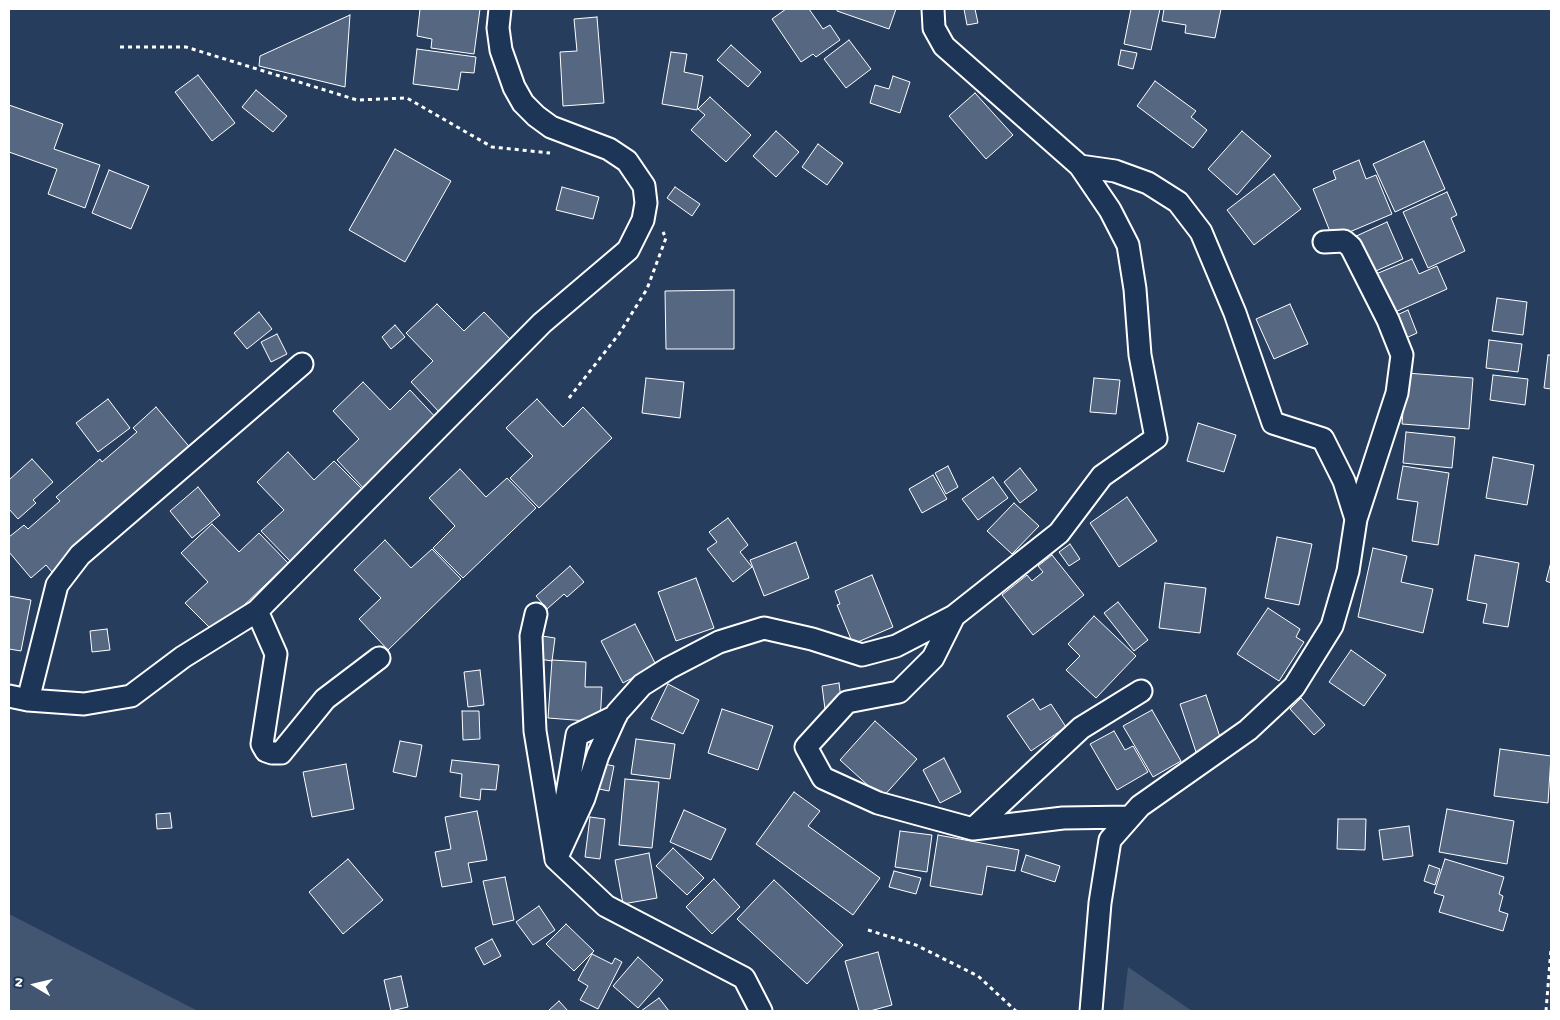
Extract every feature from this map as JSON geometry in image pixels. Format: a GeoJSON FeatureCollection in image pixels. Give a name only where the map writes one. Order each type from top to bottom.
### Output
{"type":"FeatureCollection","features":[{"type":"Feature","properties":{"kind":"street"},"geometry":{"type":"LineString","coordinates":[[302,364],[80,555],[57,585],[18,698],[84,704],[131,696],[183,657],[257,611],[535,330],[616,263],[628,250],[637,236],[643,220],[646,203],[644,186],[627,161],[609,149],[550,127],[523,103],[514,87],[501,50],[498,28],[500,9]]}},
{"type":"Feature","properties":{"kind":"street"},"geometry":{"type":"LineString","coordinates":[[556,859],[577,735],[616,716],[642,684],[718,642],[764,628],[812,639],[862,655],[896,646],[954,616],[1059,533],[1102,476],[1156,438],[1140,355],[1135,289],[1128,245],[1110,210],[1080,166],[944,46],[934,28],[933,9]]}},
{"type":"Feature","properties":{"kind":"street"},"geometry":{"type":"LineString","coordinates":[[1080,166],[1115,171],[1148,183],[1178,202],[1201,232],[1235,313],[1273,423],[1323,439],[1344,481],[1356,519]]}},
{"type":"Feature","properties":{"kind":"street"},"geometry":{"type":"LineString","coordinates":[[1091,1011],[1100,903],[1110,840],[1140,806],[1248,730],[1294,687],[1332,626],[1348,571],[1356,519],[1397,394],[1402,355],[1388,320],[1351,247],[1344,241],[1324,242]]}},
{"type":"Feature","properties":{"kind":"street"},"geometry":{"type":"LineString","coordinates":[[257,611],[276,654],[262,744],[266,751],[281,753],[325,698],[379,658]]}},
{"type":"Feature","properties":{"kind":"street"},"geometry":{"type":"LineString","coordinates":[[536,614],[532,636],[535,731],[556,859],[606,906],[744,978],[761,1011]]}},
{"type":"Feature","properties":{"kind":"street"},"geometry":{"type":"LineString","coordinates":[[954,616],[932,658],[899,692],[847,702],[806,747],[823,778],[878,803],[973,829],[1063,818],[1130,817]]}},
{"type":"Feature","properties":{"kind":"street"},"geometry":{"type":"LineString","coordinates":[[973,829],[1081,728],[1140,691]]}},
{"type":"Feature","properties":{"kind":"path"},"geometry":{"type":"LineString","coordinates":[[120,47],[186,47],[357,100],[407,98],[492,147],[560,154]]}},
{"type":"Feature","properties":{"kind":"path"},"geometry":{"type":"LineString","coordinates":[[569,398],[618,334],[647,289],[666,238],[662,230]]}},
{"type":"Feature","properties":{"kind":"path"},"geometry":{"type":"LineString","coordinates":[[868,930],[916,944],[978,976],[1016,1011]]}},
{"type":"Feature","properties":{"kind":"path"},"geometry":{"type":"LineString","coordinates":[[1546,1011],[1551,949]]}},
{"type":"Feature","properties":{"kind":"shaded area"},"geometry":{"type":"Polygon","coordinates":[[[9,914],[198,1011],[9,1011],[9,914]]]}},
{"type":"Feature","properties":{"kind":"shaded area"},"geometry":{"type":"Polygon","coordinates":[[[1128,967],[1192,1011],[1123,1011],[1128,967]]]}},
{"type":"Feature","properties":{"kind":"building"},"geometry":{"type":"Polygon","coordinates":[[[420,9],[480,9],[474,54],[431,48],[432,39],[417,36],[420,9]]]}},
{"type":"Feature","properties":{"kind":"building"},"geometry":{"type":"Polygon","coordinates":[[[786,9],[809,9],[823,29],[830,25],[840,40],[816,57],[813,54],[801,62],[772,19],[786,9]]]}},
{"type":"Feature","properties":{"kind":"building"},"geometry":{"type":"Polygon","coordinates":[[[837,9],[896,9],[889,29],[837,11],[837,9]]]}},
{"type":"Feature","properties":{"kind":"building"},"geometry":{"type":"Polygon","coordinates":[[[964,9],[975,9],[978,23],[967,25],[964,9]]]}},
{"type":"Feature","properties":{"kind":"building"},"geometry":{"type":"Polygon","coordinates":[[[1131,9],[1160,9],[1151,50],[1124,44],[1131,9]]]}},
{"type":"Feature","properties":{"kind":"building"},"geometry":{"type":"Polygon","coordinates":[[[1164,9],[1221,9],[1215,38],[1185,33],[1186,25],[1162,21],[1164,9]]]}},
{"type":"Feature","properties":{"kind":"building"},"geometry":{"type":"Polygon","coordinates":[[[350,15],[345,87],[259,66],[260,56],[350,15]]]}},
{"type":"Feature","properties":{"kind":"building"},"geometry":{"type":"Polygon","coordinates":[[[597,17],[604,103],[563,106],[560,52],[577,51],[574,19],[597,17]]]}},
{"type":"Feature","properties":{"kind":"building"},"geometry":{"type":"Polygon","coordinates":[[[849,40],[871,69],[846,88],[824,59],[849,40]]]}},
{"type":"Feature","properties":{"kind":"building"},"geometry":{"type":"Polygon","coordinates":[[[731,45],[761,72],[748,87],[717,60],[731,45]]]}},
{"type":"Feature","properties":{"kind":"building"},"geometry":{"type":"Polygon","coordinates":[[[417,49],[476,57],[474,73],[461,72],[458,90],[413,84],[417,49]]]}},
{"type":"Feature","properties":{"kind":"building"},"geometry":{"type":"Polygon","coordinates":[[[1121,50],[1137,53],[1133,69],[1118,65],[1121,50]]]}},
{"type":"Feature","properties":{"kind":"building"},"geometry":{"type":"Polygon","coordinates":[[[671,52],[687,54],[684,72],[703,76],[697,110],[662,104],[671,52]]]}},
{"type":"Feature","properties":{"kind":"building"},"geometry":{"type":"Polygon","coordinates":[[[198,75],[235,123],[212,141],[175,92],[198,75]]]}},
{"type":"Feature","properties":{"kind":"building"},"geometry":{"type":"Polygon","coordinates":[[[893,76],[910,82],[900,113],[870,103],[875,85],[889,89],[893,76]]]}},
{"type":"Feature","properties":{"kind":"building"},"geometry":{"type":"Polygon","coordinates":[[[1155,81],[1196,111],[1191,117],[1207,130],[1193,148],[1137,106],[1155,81]]]}},
{"type":"Feature","properties":{"kind":"building"},"geometry":{"type":"Polygon","coordinates":[[[256,90],[287,116],[273,132],[242,107],[256,90]]]}},
{"type":"Feature","properties":{"kind":"building"},"geometry":{"type":"Polygon","coordinates":[[[975,93],[1013,135],[986,159],[949,116],[975,93]]]}},
{"type":"Feature","properties":{"kind":"building"},"geometry":{"type":"Polygon","coordinates":[[[710,97],[751,135],[726,162],[691,130],[705,115],[698,109],[710,97]]]}},
{"type":"Feature","properties":{"kind":"building"},"geometry":{"type":"Polygon","coordinates":[[[9,105],[63,124],[54,149],[100,165],[85,208],[48,194],[57,169],[9,152],[9,105]]]}},
{"type":"Feature","properties":{"kind":"building"},"geometry":{"type":"Polygon","coordinates":[[[776,131],[799,152],[776,177],[753,156],[776,131]]]}},
{"type":"Feature","properties":{"kind":"building"},"geometry":{"type":"Polygon","coordinates":[[[1242,131],[1271,156],[1237,195],[1208,169],[1242,131]]]}},
{"type":"Feature","properties":{"kind":"building"},"geometry":{"type":"Polygon","coordinates":[[[1424,141],[1445,189],[1395,212],[1373,164],[1424,141]]]}},
{"type":"Feature","properties":{"kind":"building"},"geometry":{"type":"Polygon","coordinates":[[[818,144],[843,163],[827,185],[802,167],[818,144]]]}},
{"type":"Feature","properties":{"kind":"building"},"geometry":{"type":"Polygon","coordinates":[[[395,149],[451,181],[405,262],[349,230],[395,149]]]}},
{"type":"Feature","properties":{"kind":"building"},"geometry":{"type":"Polygon","coordinates":[[[1359,160],[1366,179],[1376,175],[1392,214],[1333,239],[1313,189],[1336,179],[1333,171],[1359,160]]]}},
{"type":"Feature","properties":{"kind":"building"},"geometry":{"type":"Polygon","coordinates":[[[109,170],[149,186],[131,229],[92,213],[109,170]]]}},
{"type":"Feature","properties":{"kind":"building"},"geometry":{"type":"Polygon","coordinates":[[[1274,174],[1301,209],[1254,245],[1227,210],[1274,174]]]}},
{"type":"Feature","properties":{"kind":"building"},"geometry":{"type":"Polygon","coordinates":[[[562,187],[599,197],[593,219],[556,210],[562,187]]]}},
{"type":"Feature","properties":{"kind":"building"},"geometry":{"type":"Polygon","coordinates":[[[675,187],[700,204],[692,216],[667,198],[675,187]]]}},
{"type":"Feature","properties":{"kind":"building"},"geometry":{"type":"Polygon","coordinates":[[[1447,192],[1457,215],[1451,218],[1465,251],[1428,268],[1403,212],[1447,192]]]}},
{"type":"Feature","properties":{"kind":"building"},"geometry":{"type":"Polygon","coordinates":[[[1387,222],[1403,259],[1369,274],[1352,238],[1387,222]]]}},
{"type":"Feature","properties":{"kind":"building"},"geometry":{"type":"Polygon","coordinates":[[[1412,259],[1419,274],[1437,266],[1447,289],[1393,313],[1376,274],[1412,259]]]}},
{"type":"Feature","properties":{"kind":"building"},"geometry":{"type":"Polygon","coordinates":[[[734,290],[734,349],[666,349],[665,291],[734,290]]]}},
{"type":"Feature","properties":{"kind":"building"},"geometry":{"type":"Polygon","coordinates":[[[1497,298],[1527,302],[1523,335],[1492,331],[1497,298]]]}},
{"type":"Feature","properties":{"kind":"building"},"geometry":{"type":"Polygon","coordinates":[[[437,304],[464,331],[484,312],[513,342],[440,413],[411,382],[433,361],[406,333],[437,304]]]}},
{"type":"Feature","properties":{"kind":"building"},"geometry":{"type":"Polygon","coordinates":[[[1290,304],[1308,344],[1274,359],[1256,319],[1290,304]]]}},
{"type":"Feature","properties":{"kind":"building"},"geometry":{"type":"Polygon","coordinates":[[[1408,310],[1417,333],[1406,338],[1397,315],[1408,310]]]}},
{"type":"Feature","properties":{"kind":"building"},"geometry":{"type":"Polygon","coordinates":[[[259,312],[272,329],[247,349],[234,333],[259,312]]]}},
{"type":"Feature","properties":{"kind":"building"},"geometry":{"type":"Polygon","coordinates":[[[395,325],[405,337],[391,349],[382,337],[395,325]]]}},
{"type":"Feature","properties":{"kind":"building"},"geometry":{"type":"Polygon","coordinates":[[[277,334],[287,354],[271,362],[261,342],[277,334]]]}},
{"type":"Feature","properties":{"kind":"building"},"geometry":{"type":"Polygon","coordinates":[[[1489,340],[1522,344],[1518,372],[1486,368],[1489,340]]]}},
{"type":"Feature","properties":{"kind":"building"},"geometry":{"type":"Polygon","coordinates":[[[1548,355],[1551,355],[1551,389],[1544,388],[1548,355]]]}},
{"type":"Feature","properties":{"kind":"building"},"geometry":{"type":"Polygon","coordinates":[[[1406,373],[1473,378],[1469,429],[1402,424],[1406,373]]]}},
{"type":"Feature","properties":{"kind":"building"},"geometry":{"type":"Polygon","coordinates":[[[1493,375],[1528,379],[1525,405],[1490,400],[1493,375]]]}},
{"type":"Feature","properties":{"kind":"building"},"geometry":{"type":"Polygon","coordinates":[[[646,378],[684,382],[680,418],[642,413],[646,378]]]}},
{"type":"Feature","properties":{"kind":"building"},"geometry":{"type":"Polygon","coordinates":[[[1094,378],[1120,380],[1116,414],[1090,412],[1094,378]]]}},
{"type":"Feature","properties":{"kind":"building"},"geometry":{"type":"Polygon","coordinates":[[[363,382],[390,410],[410,390],[439,421],[366,491],[337,460],[359,439],[333,411],[363,382]]]}},
{"type":"Feature","properties":{"kind":"building"},"geometry":{"type":"Polygon","coordinates":[[[108,399],[130,428],[98,452],[76,423],[108,399]]]}},
{"type":"Feature","properties":{"kind":"building"},"geometry":{"type":"Polygon","coordinates":[[[537,399],[563,427],[583,407],[612,438],[539,508],[510,478],[533,456],[506,428],[537,399]]]}},
{"type":"Feature","properties":{"kind":"building"},"geometry":{"type":"Polygon","coordinates":[[[156,407],[192,450],[52,572],[46,565],[31,578],[9,552],[9,537],[24,525],[28,529],[60,501],[56,497],[100,459],[102,462],[137,432],[133,428],[156,407]]]}},
{"type":"Feature","properties":{"kind":"building"},"geometry":{"type":"Polygon","coordinates":[[[1198,423],[1236,435],[1224,472],[1187,461],[1198,423]]]}},
{"type":"Feature","properties":{"kind":"building"},"geometry":{"type":"Polygon","coordinates":[[[1406,432],[1455,437],[1452,468],[1403,463],[1406,432]]]}},
{"type":"Feature","properties":{"kind":"building"},"geometry":{"type":"Polygon","coordinates":[[[288,452],[314,480],[334,461],[364,491],[290,561],[261,531],[284,510],[257,482],[288,452]]]}},
{"type":"Feature","properties":{"kind":"building"},"geometry":{"type":"Polygon","coordinates":[[[1493,457],[1534,465],[1527,505],[1486,498],[1493,457]]]}},
{"type":"Feature","properties":{"kind":"building"},"geometry":{"type":"Polygon","coordinates":[[[32,459],[53,482],[33,500],[36,503],[18,519],[9,509],[9,480],[32,459]]]}},
{"type":"Feature","properties":{"kind":"building"},"geometry":{"type":"Polygon","coordinates":[[[948,466],[958,487],[946,494],[935,473],[948,466]]]}},
{"type":"Feature","properties":{"kind":"building"},"geometry":{"type":"Polygon","coordinates":[[[1403,466],[1449,473],[1438,545],[1412,541],[1418,502],[1397,499],[1403,466]]]}},
{"type":"Feature","properties":{"kind":"building"},"geometry":{"type":"Polygon","coordinates":[[[1020,468],[1037,490],[1020,503],[1004,482],[1020,468]]]}},
{"type":"Feature","properties":{"kind":"building"},"geometry":{"type":"Polygon","coordinates":[[[460,469],[486,497],[507,478],[536,508],[463,578],[433,548],[455,526],[429,498],[460,469]]]}},
{"type":"Feature","properties":{"kind":"building"},"geometry":{"type":"Polygon","coordinates":[[[933,475],[947,499],[922,513],[909,489],[933,475]]]}},
{"type":"Feature","properties":{"kind":"building"},"geometry":{"type":"Polygon","coordinates":[[[993,477],[1008,498],[978,520],[962,499],[993,477]]]}},
{"type":"Feature","properties":{"kind":"building"},"geometry":{"type":"Polygon","coordinates":[[[198,487],[220,515],[192,538],[170,511],[198,487]]]}},
{"type":"Feature","properties":{"kind":"building"},"geometry":{"type":"Polygon","coordinates":[[[1127,497],[1157,541],[1119,567],[1090,523],[1127,497]]]}},
{"type":"Feature","properties":{"kind":"building"},"geometry":{"type":"Polygon","coordinates":[[[1014,503],[1039,526],[1012,554],[987,531],[1014,503]]]}},
{"type":"Feature","properties":{"kind":"building"},"geometry":{"type":"Polygon","coordinates":[[[728,518],[748,545],[740,552],[752,567],[733,582],[707,549],[717,542],[709,532],[728,518]]]}},
{"type":"Feature","properties":{"kind":"building"},"geometry":{"type":"Polygon","coordinates":[[[212,524],[239,552],[259,533],[288,563],[215,633],[185,603],[208,582],[181,553],[212,524]]]}},
{"type":"Feature","properties":{"kind":"building"},"geometry":{"type":"Polygon","coordinates":[[[1277,537],[1312,544],[1299,605],[1265,598],[1277,537]]]}},
{"type":"Feature","properties":{"kind":"building"},"geometry":{"type":"Polygon","coordinates":[[[385,540],[411,568],[432,549],[461,579],[388,650],[359,619],[381,598],[354,570],[385,540]]]}},
{"type":"Feature","properties":{"kind":"building"},"geometry":{"type":"Polygon","coordinates":[[[796,542],[809,578],[764,596],[750,560],[796,542]]]}},
{"type":"Feature","properties":{"kind":"building"},"geometry":{"type":"Polygon","coordinates":[[[1070,544],[1080,559],[1069,566],[1059,552],[1070,544]]]}},
{"type":"Feature","properties":{"kind":"building"},"geometry":{"type":"Polygon","coordinates":[[[1373,548],[1407,556],[1401,582],[1433,589],[1423,633],[1358,617],[1373,548]]]}},
{"type":"Feature","properties":{"kind":"building"},"geometry":{"type":"Polygon","coordinates":[[[1052,555],[1084,595],[1033,635],[1002,595],[1027,575],[1032,581],[1043,572],[1038,566],[1052,555]]]}},
{"type":"Feature","properties":{"kind":"building"},"geometry":{"type":"Polygon","coordinates":[[[1475,555],[1519,563],[1508,627],[1483,623],[1487,604],[1467,600],[1475,555]]]}},
{"type":"Feature","properties":{"kind":"building"},"geometry":{"type":"Polygon","coordinates":[[[1551,562],[1551,583],[1546,581],[1551,562]]]}},
{"type":"Feature","properties":{"kind":"building"},"geometry":{"type":"Polygon","coordinates":[[[570,566],[584,582],[567,597],[564,594],[547,609],[536,596],[570,566]]]}},
{"type":"Feature","properties":{"kind":"building"},"geometry":{"type":"Polygon","coordinates":[[[872,575],[893,627],[853,644],[837,605],[840,604],[835,591],[872,575]]]}},
{"type":"Feature","properties":{"kind":"building"},"geometry":{"type":"Polygon","coordinates":[[[696,578],[714,628],[676,641],[658,592],[696,578]]]}},
{"type":"Feature","properties":{"kind":"building"},"geometry":{"type":"Polygon","coordinates":[[[1165,583],[1206,588],[1200,633],[1159,628],[1165,583]]]}},
{"type":"Feature","properties":{"kind":"building"},"geometry":{"type":"Polygon","coordinates":[[[9,596],[31,600],[21,651],[9,649],[9,596]]]}},
{"type":"Feature","properties":{"kind":"building"},"geometry":{"type":"Polygon","coordinates":[[[1118,602],[1148,640],[1134,651],[1104,613],[1118,602]]]}},
{"type":"Feature","properties":{"kind":"building"},"geometry":{"type":"Polygon","coordinates":[[[1268,608],[1300,629],[1296,637],[1304,642],[1279,681],[1237,654],[1268,608]]]}},
{"type":"Feature","properties":{"kind":"building"},"geometry":{"type":"Polygon","coordinates":[[[1094,616],[1136,656],[1096,698],[1066,670],[1080,656],[1068,644],[1094,616]]]}},
{"type":"Feature","properties":{"kind":"building"},"geometry":{"type":"Polygon","coordinates":[[[635,624],[656,665],[623,683],[601,641],[635,624]]]}},
{"type":"Feature","properties":{"kind":"building"},"geometry":{"type":"Polygon","coordinates":[[[107,629],[110,650],[92,652],[90,631],[107,629]]]}},
{"type":"Feature","properties":{"kind":"building"},"geometry":{"type":"Polygon","coordinates":[[[542,636],[555,638],[552,661],[539,659],[542,636]]]}},
{"type":"Feature","properties":{"kind":"building"},"geometry":{"type":"Polygon","coordinates":[[[1351,650],[1386,675],[1364,706],[1329,682],[1351,650]]]}},
{"type":"Feature","properties":{"kind":"building"},"geometry":{"type":"Polygon","coordinates":[[[552,660],[586,662],[585,687],[602,687],[600,722],[548,718],[552,660]]]}},
{"type":"Feature","properties":{"kind":"building"},"geometry":{"type":"Polygon","coordinates":[[[480,670],[484,705],[468,707],[464,672],[480,670]]]}},
{"type":"Feature","properties":{"kind":"building"},"geometry":{"type":"Polygon","coordinates":[[[839,683],[842,706],[825,709],[822,686],[839,683]]]}},
{"type":"Feature","properties":{"kind":"building"},"geometry":{"type":"Polygon","coordinates":[[[668,684],[699,700],[683,734],[651,719],[668,684]]]}},
{"type":"Feature","properties":{"kind":"building"},"geometry":{"type":"Polygon","coordinates":[[[1206,695],[1222,743],[1196,752],[1180,704],[1206,695]]]}},
{"type":"Feature","properties":{"kind":"building"},"geometry":{"type":"Polygon","coordinates":[[[1301,698],[1325,725],[1314,735],[1290,709],[1301,698]]]}},
{"type":"Feature","properties":{"kind":"building"},"geometry":{"type":"Polygon","coordinates":[[[1033,699],[1040,710],[1051,704],[1066,727],[1031,751],[1007,716],[1033,699]]]}},
{"type":"Feature","properties":{"kind":"building"},"geometry":{"type":"Polygon","coordinates":[[[722,709],[773,726],[758,770],[708,753],[722,709]]]}},
{"type":"Feature","properties":{"kind":"building"},"geometry":{"type":"Polygon","coordinates":[[[1152,710],[1181,761],[1153,777],[1123,726],[1152,710]]]}},
{"type":"Feature","properties":{"kind":"building"},"geometry":{"type":"Polygon","coordinates":[[[462,711],[479,711],[480,739],[463,740],[462,711]]]}},
{"type":"Feature","properties":{"kind":"building"},"geometry":{"type":"Polygon","coordinates":[[[875,721],[917,759],[882,798],[840,760],[875,721]]]}},
{"type":"Feature","properties":{"kind":"building"},"geometry":{"type":"Polygon","coordinates":[[[1114,731],[1125,750],[1133,746],[1148,772],[1117,790],[1090,744],[1114,731]]]}},
{"type":"Feature","properties":{"kind":"building"},"geometry":{"type":"Polygon","coordinates":[[[636,739],[675,744],[670,779],[631,774],[636,739]]]}},
{"type":"Feature","properties":{"kind":"building"},"geometry":{"type":"Polygon","coordinates":[[[400,741],[422,745],[416,777],[393,772],[400,741]]]}},
{"type":"Feature","properties":{"kind":"building"},"geometry":{"type":"Polygon","coordinates":[[[1500,749],[1551,756],[1548,803],[1494,796],[1500,749]]]}},
{"type":"Feature","properties":{"kind":"building"},"geometry":{"type":"Polygon","coordinates":[[[944,758],[961,792],[940,803],[923,770],[944,758]]]}},
{"type":"Feature","properties":{"kind":"building"},"geometry":{"type":"Polygon","coordinates":[[[452,760],[499,765],[496,790],[481,789],[480,800],[460,797],[462,774],[450,772],[452,760]]]}},
{"type":"Feature","properties":{"kind":"building"},"geometry":{"type":"Polygon","coordinates":[[[346,764],[354,809],[312,817],[303,772],[346,764]]]}},
{"type":"Feature","properties":{"kind":"building"},"geometry":{"type":"Polygon","coordinates":[[[604,764],[614,766],[609,791],[599,789],[604,764]]]}},
{"type":"Feature","properties":{"kind":"building"},"geometry":{"type":"Polygon","coordinates":[[[625,779],[659,782],[652,848],[619,845],[625,779]]]}},
{"type":"Feature","properties":{"kind":"building"},"geometry":{"type":"Polygon","coordinates":[[[794,792],[820,811],[808,826],[880,878],[853,915],[756,844],[794,792]]]}},
{"type":"Feature","properties":{"kind":"building"},"geometry":{"type":"Polygon","coordinates":[[[1447,809],[1514,821],[1507,864],[1439,852],[1447,809]]]}},
{"type":"Feature","properties":{"kind":"building"},"geometry":{"type":"Polygon","coordinates":[[[684,810],[726,829],[711,860],[670,842],[684,810]]]}},
{"type":"Feature","properties":{"kind":"building"},"geometry":{"type":"Polygon","coordinates":[[[477,811],[487,860],[468,863],[472,882],[442,887],[435,852],[451,849],[445,817],[477,811]]]}},
{"type":"Feature","properties":{"kind":"building"},"geometry":{"type":"Polygon","coordinates":[[[170,813],[172,828],[157,829],[156,814],[170,813]]]}},
{"type":"Feature","properties":{"kind":"building"},"geometry":{"type":"Polygon","coordinates":[[[590,817],[605,819],[600,859],[585,857],[590,817]]]}},
{"type":"Feature","properties":{"kind":"building"},"geometry":{"type":"Polygon","coordinates":[[[1338,819],[1366,819],[1365,850],[1337,849],[1338,819]]]}},
{"type":"Feature","properties":{"kind":"building"},"geometry":{"type":"Polygon","coordinates":[[[1409,826],[1413,856],[1383,860],[1379,830],[1409,826]]]}},
{"type":"Feature","properties":{"kind":"building"},"geometry":{"type":"Polygon","coordinates":[[[900,831],[932,835],[927,872],[895,867],[900,831]]]}},
{"type":"Feature","properties":{"kind":"building"},"geometry":{"type":"Polygon","coordinates":[[[938,835],[1019,850],[1015,871],[987,866],[982,895],[930,886],[938,835]]]}},
{"type":"Feature","properties":{"kind":"building"},"geometry":{"type":"Polygon","coordinates":[[[673,848],[704,878],[687,895],[656,866],[673,848]]]}},
{"type":"Feature","properties":{"kind":"building"},"geometry":{"type":"Polygon","coordinates":[[[649,853],[657,898],[623,904],[615,860],[649,853]]]}},
{"type":"Feature","properties":{"kind":"building"},"geometry":{"type":"Polygon","coordinates":[[[1026,855],[1060,866],[1055,882],[1021,871],[1026,855]]]}},
{"type":"Feature","properties":{"kind":"building"},"geometry":{"type":"Polygon","coordinates":[[[348,859],[383,900],[343,934],[309,892],[348,859]]]}},
{"type":"Feature","properties":{"kind":"building"},"geometry":{"type":"Polygon","coordinates":[[[1445,859],[1504,877],[1499,894],[1503,896],[1499,911],[1508,914],[1503,931],[1439,912],[1444,896],[1434,893],[1445,859]]]}},
{"type":"Feature","properties":{"kind":"building"},"geometry":{"type":"Polygon","coordinates":[[[1429,865],[1440,869],[1435,885],[1424,881],[1429,865]]]}},
{"type":"Feature","properties":{"kind":"building"},"geometry":{"type":"Polygon","coordinates":[[[894,871],[921,878],[916,894],[889,887],[894,871]]]}},
{"type":"Feature","properties":{"kind":"building"},"geometry":{"type":"Polygon","coordinates":[[[505,877],[514,920],[493,925],[483,881],[505,877]]]}},
{"type":"Feature","properties":{"kind":"building"},"geometry":{"type":"Polygon","coordinates":[[[714,879],[740,907],[712,934],[686,907],[714,879]]]}},
{"type":"Feature","properties":{"kind":"building"},"geometry":{"type":"Polygon","coordinates":[[[774,880],[843,945],[807,984],[737,919],[774,880]]]}},
{"type":"Feature","properties":{"kind":"building"},"geometry":{"type":"Polygon","coordinates":[[[539,906],[555,930],[533,945],[516,922],[539,906]]]}},
{"type":"Feature","properties":{"kind":"building"},"geometry":{"type":"Polygon","coordinates":[[[566,924],[594,951],[574,971],[546,944],[566,924]]]}},
{"type":"Feature","properties":{"kind":"building"},"geometry":{"type":"Polygon","coordinates":[[[492,939],[501,956],[484,965],[475,948],[492,939]]]}},
{"type":"Feature","properties":{"kind":"building"},"geometry":{"type":"Polygon","coordinates":[[[878,952],[892,1005],[870,1011],[859,1011],[845,961],[878,952]]]}},
{"type":"Feature","properties":{"kind":"building"},"geometry":{"type":"Polygon","coordinates":[[[592,954],[612,964],[615,958],[622,962],[598,1009],[580,1000],[588,986],[578,980],[592,954]]]}},
{"type":"Feature","properties":{"kind":"building"},"geometry":{"type":"Polygon","coordinates":[[[638,957],[663,980],[638,1008],[613,986],[638,957]]]}},
{"type":"Feature","properties":{"kind":"building"},"geometry":{"type":"Polygon","coordinates":[[[401,976],[408,1007],[391,1011],[384,980],[401,976]]]}},
{"type":"Feature","properties":{"kind":"building"},"geometry":{"type":"Polygon","coordinates":[[[659,998],[669,1011],[641,1011],[659,998]]]}},
{"type":"Feature","properties":{"kind":"building"},"geometry":{"type":"Polygon","coordinates":[[[559,1001],[568,1011],[548,1011],[559,1001]]]}}]}
